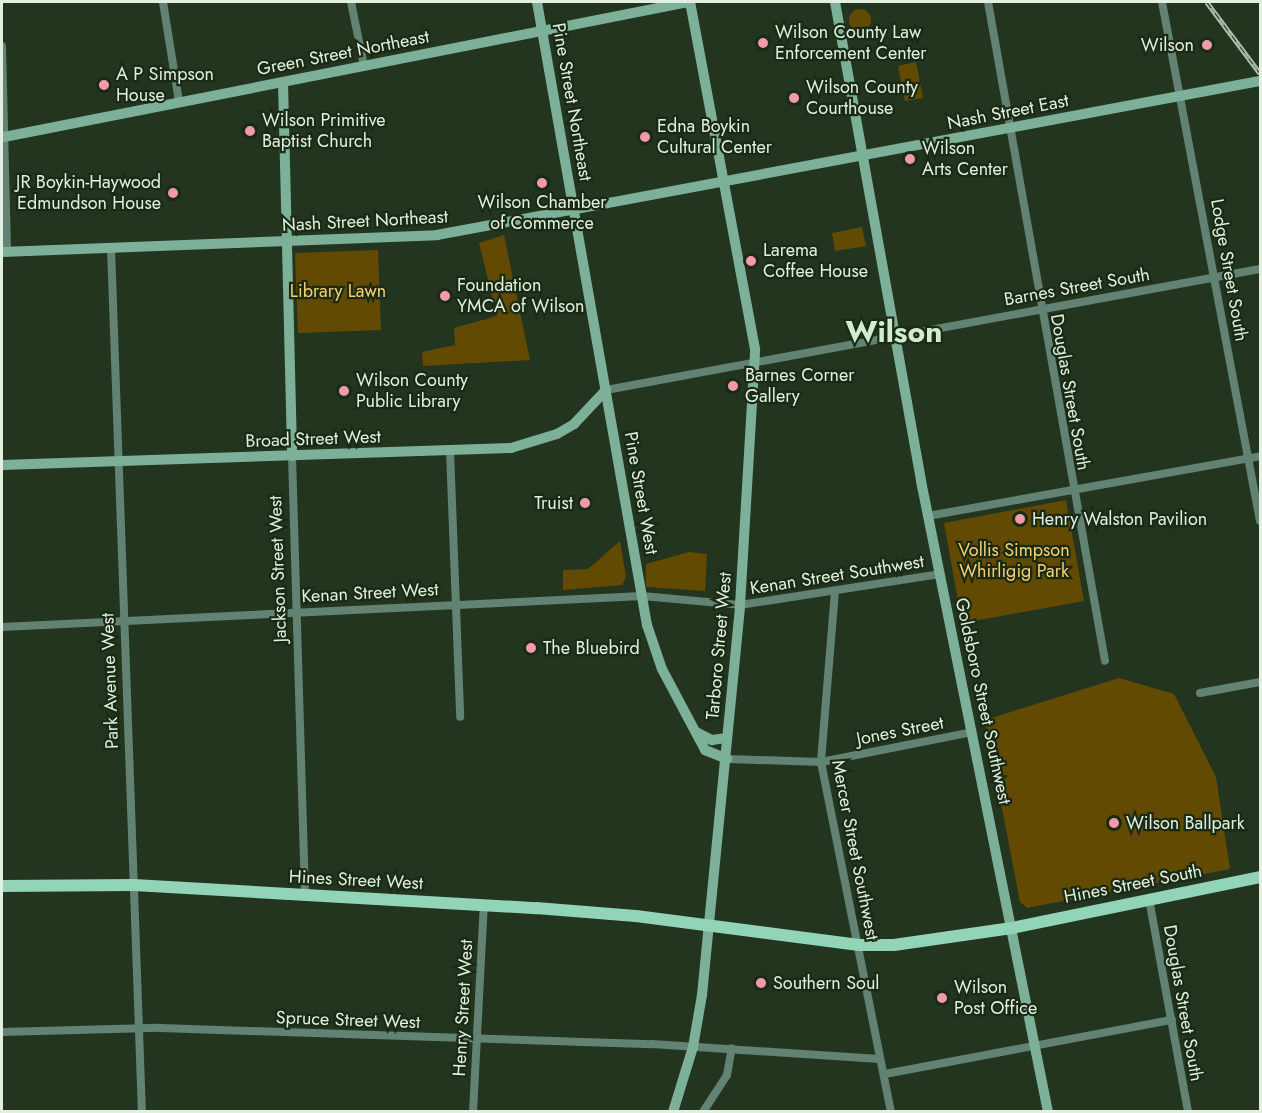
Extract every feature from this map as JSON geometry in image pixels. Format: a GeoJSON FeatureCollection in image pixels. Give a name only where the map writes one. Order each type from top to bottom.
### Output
{"type":"FeatureCollection","features":[{"type":"Feature","properties":{"kind":"main road","name":"Hines Street South"},"geometry":{"type":"LineString","coordinates":[[859,945],[924,943],[1012,928],[1260,877]]}},
{"type":"Feature","properties":{"kind":"main road","name":"Hines Street West"},"geometry":{"type":"LineString","coordinates":[[2,886],[134,885],[484,905],[708,925],[859,945]]}},
{"type":"Feature","properties":{"kind":"street"},"geometry":{"type":"LineString","coordinates":[[164,2],[179,102]]}},
{"type":"Feature","properties":{"kind":"street"},"geometry":{"type":"LineString","coordinates":[[351,2],[364,66]]}},
{"type":"Feature","properties":{"kind":"street","name":"Pine Street Northeast"},"geometry":{"type":"LineString","coordinates":[[537,2],[574,208]]}},
{"type":"Feature","properties":{"kind":"street","name":"Green Street Northeast"},"geometry":{"type":"LineString","coordinates":[[4,137],[689,2]]}},
{"type":"Feature","properties":{"kind":"street","name":"Tarboro Street West"},"geometry":{"type":"LineString","coordinates":[[673,1112],[693,1047],[727,759],[740,605],[755,362],[726,182],[689,2]]}},
{"type":"Feature","properties":{"kind":"street","name":"Goldsboro Street Southwest"},"geometry":{"type":"LineString","coordinates":[[835,2],[898,336],[928,516],[1048,1112]]}},
{"type":"Feature","properties":{"kind":"street","name":"Douglas Street South"},"geometry":{"type":"LineString","coordinates":[[988,2],[1040,309],[1105,661]]}},
{"type":"Feature","properties":{"kind":"street","name":"Lodge Street South"},"geometry":{"type":"LineString","coordinates":[[1162,2],[1182,96],[1260,521]]}},
{"type":"Feature","properties":{"kind":"street"},"geometry":{"type":"LineString","coordinates":[[2,46],[4,252]]}},
{"type":"Feature","properties":{"kind":"street","name":"Nash Street East"},"geometry":{"type":"LineString","coordinates":[[726,182],[1260,81]]}},
{"type":"Feature","properties":{"kind":"street","name":"Jackson Street West"},"geometry":{"type":"LineString","coordinates":[[283,82],[305,895]]}},
{"type":"Feature","properties":{"kind":"street","name":"Nash Street Northeast"},"geometry":{"type":"LineString","coordinates":[[4,252],[437,235],[574,208],[726,182]]}},
{"type":"Feature","properties":{"kind":"street","name":"Pine Street West"},"geometry":{"type":"LineString","coordinates":[[574,208],[642,596],[654,649],[705,750],[727,759]]}},
{"type":"Feature","properties":{"kind":"street","name":"Park Avenue West"},"geometry":{"type":"LineString","coordinates":[[111,248],[142,1112]]}},
{"type":"Feature","properties":{"kind":"street","name":"Barnes Street South"},"geometry":{"type":"LineString","coordinates":[[606,390],[1260,269]]}},
{"type":"Feature","properties":{"kind":"street","name":"Broad Street West"},"geometry":{"type":"LineString","coordinates":[[2,465],[511,448],[540,442],[574,424],[606,390]]}},
{"type":"Feature","properties":{"kind":"street"},"geometry":{"type":"LineString","coordinates":[[450,451],[458,603],[460,717]]}},
{"type":"Feature","properties":{"kind":"street"},"geometry":{"type":"LineString","coordinates":[[928,516],[1260,456]]}},
{"type":"Feature","properties":{"kind":"street","name":"Kenan Street Southwest"},"geometry":{"type":"LineString","coordinates":[[740,605],[940,574]]}},
{"type":"Feature","properties":{"kind":"street","name":"Mercer Street Southwest"},"geometry":{"type":"LineString","coordinates":[[835,591],[821,762],[891,1112]]}},
{"type":"Feature","properties":{"kind":"street","name":"Kenan Street West"},"geometry":{"type":"LineString","coordinates":[[2,627],[458,603],[642,596],[740,605]]}},
{"type":"Feature","properties":{"kind":"street"},"geometry":{"type":"LineString","coordinates":[[1200,693],[1260,682]]}},
{"type":"Feature","properties":{"kind":"street"},"geometry":{"type":"LineString","coordinates":[[695,732],[712,740],[727,738]]}},
{"type":"Feature","properties":{"kind":"street","name":"Jones Street"},"geometry":{"type":"LineString","coordinates":[[727,759],[821,762],[972,732]]}},
{"type":"Feature","properties":{"kind":"street","name":"Douglas Street South"},"geometry":{"type":"LineString","coordinates":[[1149,899],[1188,1112]]}},
{"type":"Feature","properties":{"kind":"street","name":"Henry Street West"},"geometry":{"type":"LineString","coordinates":[[473,1112],[484,905]]}},
{"type":"Feature","properties":{"kind":"street"},"geometry":{"type":"LineString","coordinates":[[885,1074],[1172,1020]]}},
{"type":"Feature","properties":{"kind":"street","name":"Spruce Street West"},"geometry":{"type":"LineString","coordinates":[[2,1032],[140,1029],[477,1039],[732,1048],[880,1059]]}},
{"type":"Feature","properties":{"kind":"street"},"geometry":{"type":"LineString","coordinates":[[703,1112],[727,1075],[732,1048]]}},
{"type":"Feature","properties":{"kind":"green space"},"geometry":{"type":"Polygon","coordinates":[[[860,9],[868,12],[871,20],[868,28],[860,31],[852,28],[849,20],[852,12],[860,9]]]}},
{"type":"Feature","properties":{"kind":"green space"},"geometry":{"type":"Polygon","coordinates":[[[916,62],[923,98],[905,101],[898,66],[916,62]]]}},
{"type":"Feature","properties":{"kind":"green space"},"geometry":{"type":"Polygon","coordinates":[[[862,227],[866,246],[835,251],[832,233],[862,227]]]}},
{"type":"Feature","properties":{"kind":"green space"},"geometry":{"type":"Polygon","coordinates":[[[504,235],[530,360],[423,366],[422,352],[455,345],[454,328],[497,316],[479,243],[504,235]]]}},
{"type":"Feature","properties":{"kind":"green space","name":"Library Lawn"},"geometry":{"type":"Polygon","coordinates":[[[378,250],[381,330],[298,333],[295,253],[378,250]]]}},
{"type":"Feature","properties":{"kind":"green space","name":"Vollis Simpson Whirligig Park"},"geometry":{"type":"Polygon","coordinates":[[[1066,500],[1084,601],[962,623],[944,523],[1066,500]]]}},
{"type":"Feature","properties":{"kind":"green space"},"geometry":{"type":"Polygon","coordinates":[[[620,541],[626,577],[622,585],[563,590],[563,570],[588,569],[620,541]]]}},
{"type":"Feature","properties":{"kind":"green space"},"geometry":{"type":"Polygon","coordinates":[[[689,552],[707,554],[705,591],[646,587],[646,564],[689,552]]]}},
{"type":"Feature","properties":{"kind":"green space","name":"Wilson Ballpark"},"geometry":{"type":"Polygon","coordinates":[[[1119,678],[1174,694],[1216,777],[1230,869],[1027,908],[1020,902],[985,720],[1119,678]]]}},
{"type":"Feature","properties":{"kind":"railway"},"geometry":{"type":"LineString","coordinates":[[1207,2],[1260,73]]}},
{"type":"Feature","properties":{"kind":"place","name":"Wilson County Law Enforcement Center"},"geometry":{"type":"Point","coordinates":[763,43]}},
{"type":"Feature","properties":{"kind":"place","name":"Wilson"},"geometry":{"type":"Point","coordinates":[1207,45]}},
{"type":"Feature","properties":{"kind":"place","name":"A P Simpson House"},"geometry":{"type":"Point","coordinates":[104,85]}},
{"type":"Feature","properties":{"kind":"place","name":"Wilson County Courthouse"},"geometry":{"type":"Point","coordinates":[794,98]}},
{"type":"Feature","properties":{"kind":"place","name":"Wilson Primitive Baptist Church"},"geometry":{"type":"Point","coordinates":[250,131]}},
{"type":"Feature","properties":{"kind":"place","name":"Edna Boykin Cultural Center"},"geometry":{"type":"Point","coordinates":[645,137]}},
{"type":"Feature","properties":{"kind":"place","name":"Wilson Arts Center"},"geometry":{"type":"Point","coordinates":[910,159]}},
{"type":"Feature","properties":{"kind":"place","name":"Wilson Chamber of Commerce"},"geometry":{"type":"Point","coordinates":[542,183]}},
{"type":"Feature","properties":{"kind":"place","name":"JR Boykin-Haywood Edmundson House"},"geometry":{"type":"Point","coordinates":[173,193]}},
{"type":"Feature","properties":{"kind":"place","name":"Larema Coffee House"},"geometry":{"type":"Point","coordinates":[751,261]}},
{"type":"Feature","properties":{"kind":"place","name":"Foundation YMCA of Wilson"},"geometry":{"type":"Point","coordinates":[445,296]}},
{"type":"Feature","properties":{"kind":"place","name":"Barnes Corner Gallery"},"geometry":{"type":"Point","coordinates":[733,386]}},
{"type":"Feature","properties":{"kind":"place","name":"Wilson County Public Library"},"geometry":{"type":"Point","coordinates":[344,391]}},
{"type":"Feature","properties":{"kind":"place","name":"Truist"},"geometry":{"type":"Point","coordinates":[585,503]}},
{"type":"Feature","properties":{"kind":"place","name":"Henry Walston Pavilion"},"geometry":{"type":"Point","coordinates":[1020,519]}},
{"type":"Feature","properties":{"kind":"place","name":"The Bluebird"},"geometry":{"type":"Point","coordinates":[531,648]}},
{"type":"Feature","properties":{"kind":"place","name":"Wilson Ballpark"},"geometry":{"type":"Point","coordinates":[1114,823]}},
{"type":"Feature","properties":{"kind":"place","name":"Southern Soul"},"geometry":{"type":"Point","coordinates":[761,983]}},
{"type":"Feature","properties":{"kind":"place","name":"Wilson Post Office"},"geometry":{"type":"Point","coordinates":[942,998]}},
{"type":"Feature","properties":{"kind":"district","name":"Wilson"},"geometry":{"type":"Point","coordinates":[894,332]}}]}
